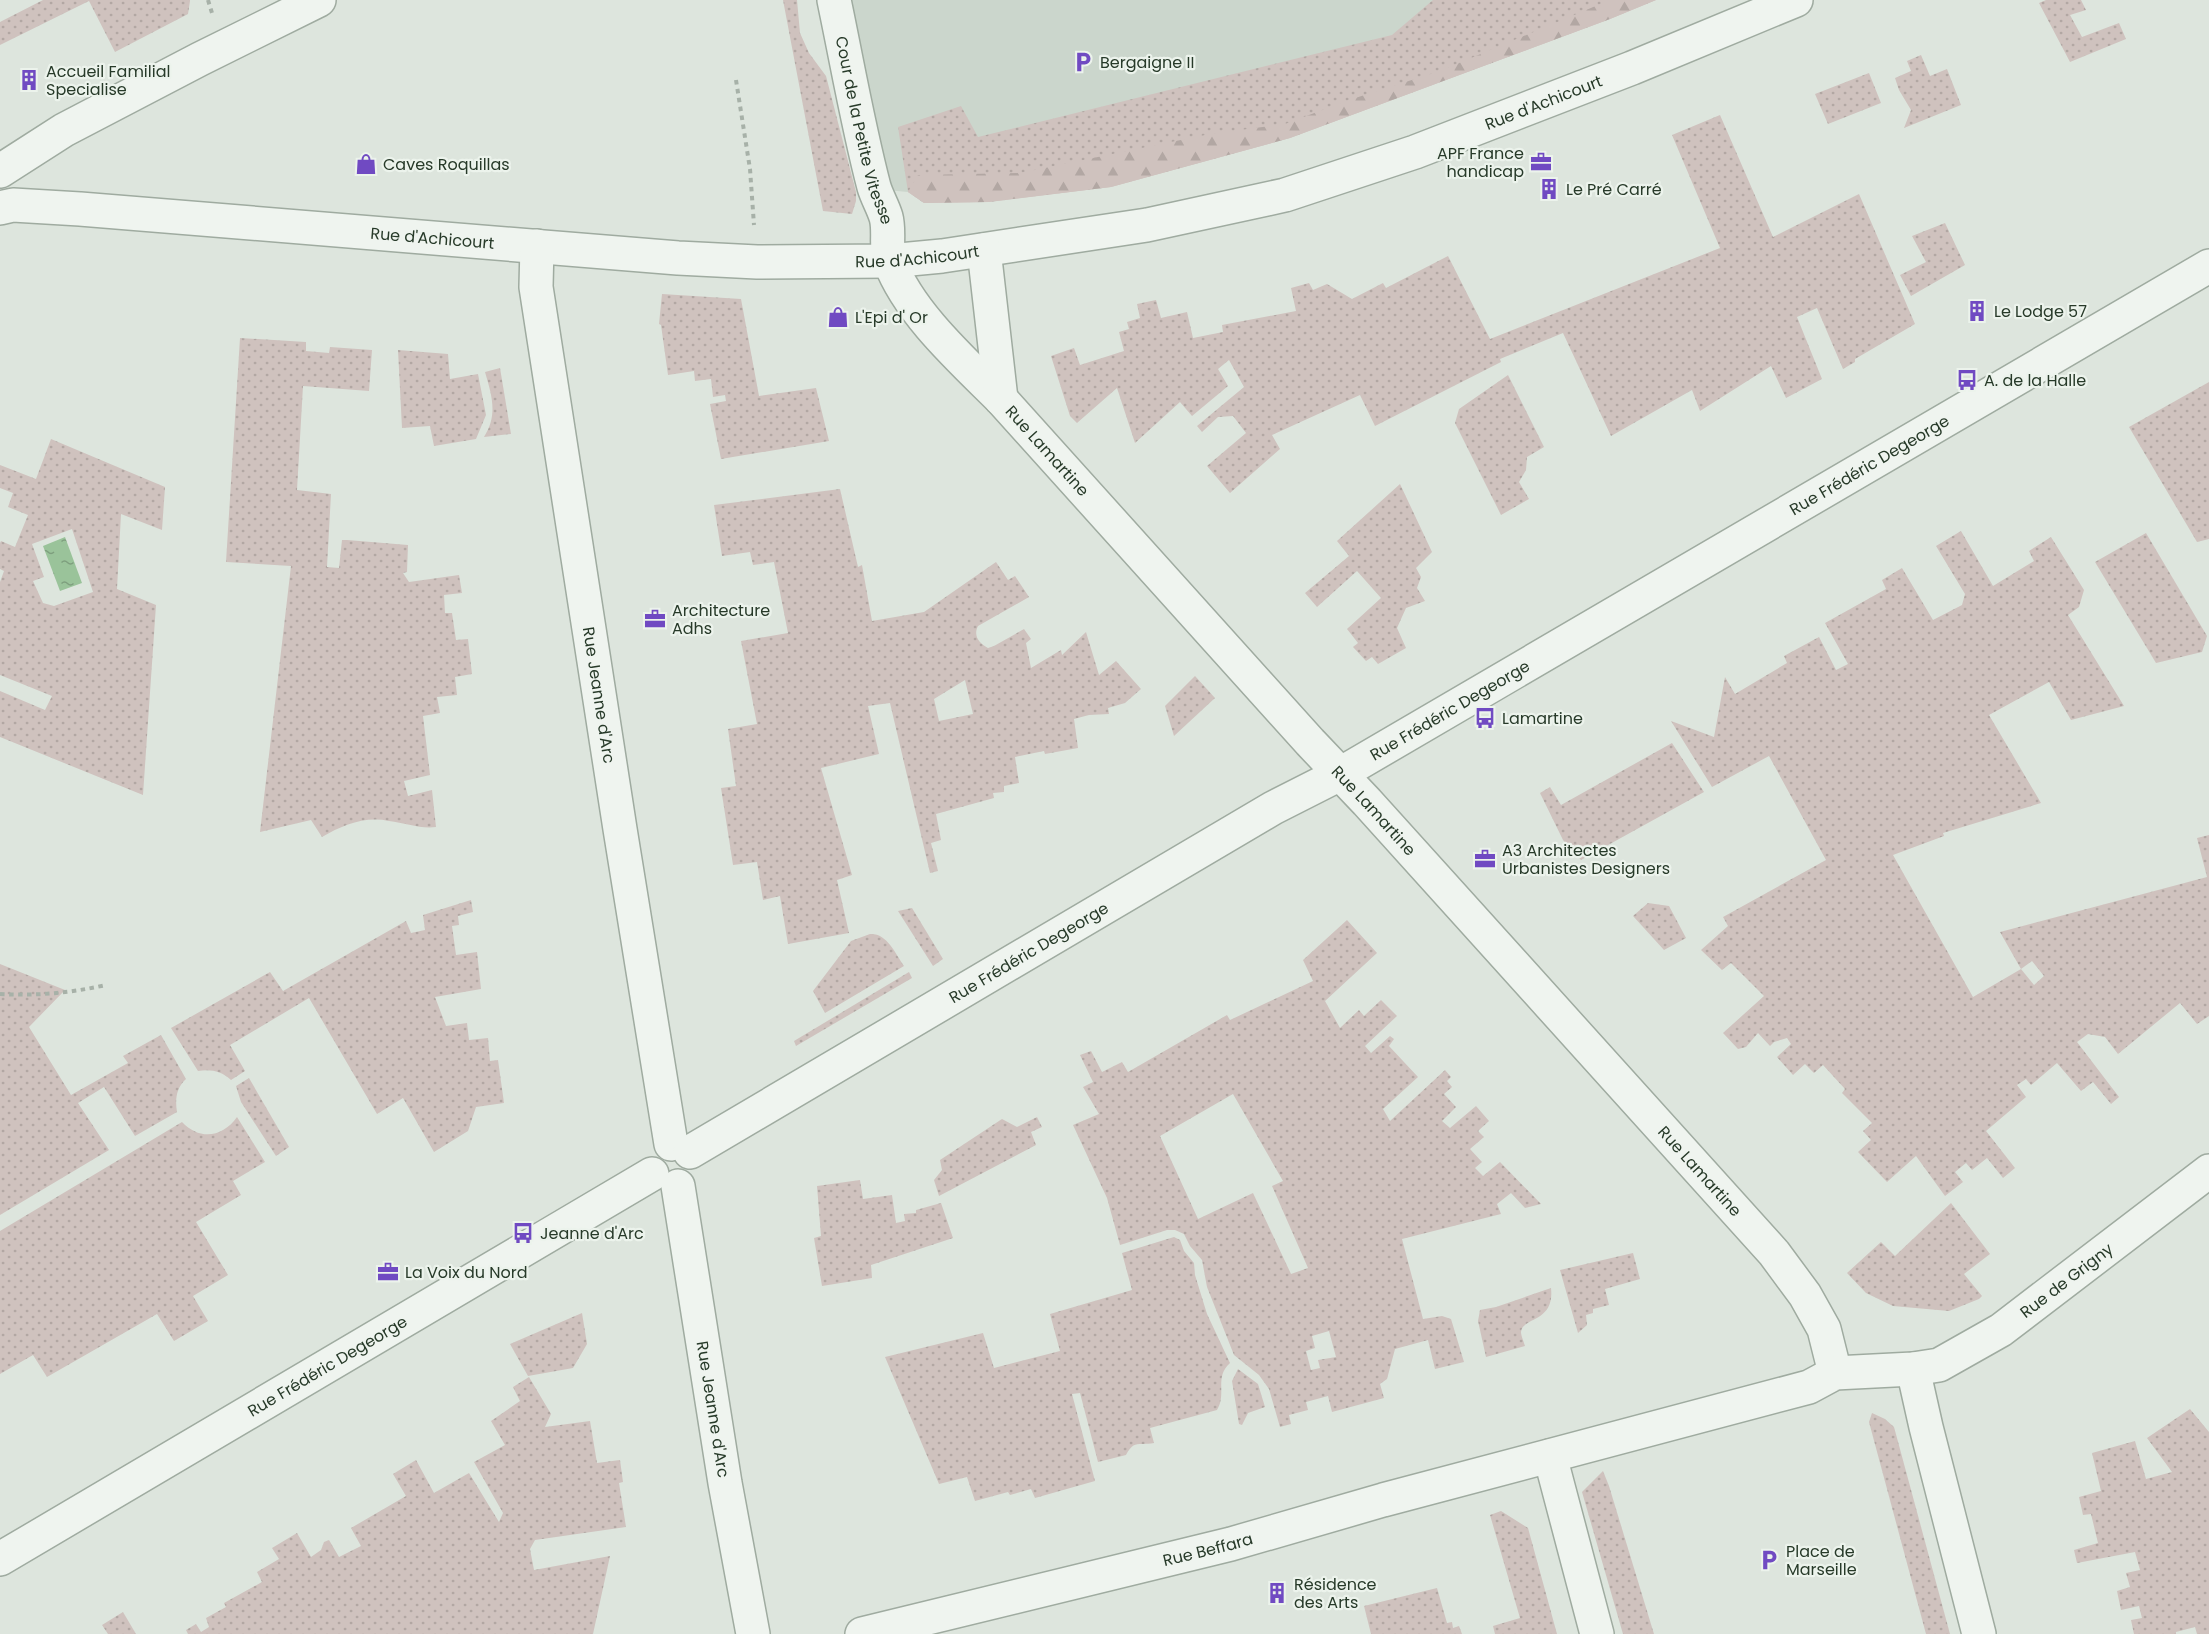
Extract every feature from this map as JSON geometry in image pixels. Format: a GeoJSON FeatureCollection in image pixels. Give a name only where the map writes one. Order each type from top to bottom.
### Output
{"type":"FeatureCollection","features":[{"type":"Feature","properties":{"kind":"street"},"geometry":{"type":"LineString","coordinates":[[0,171],[64,130],[319,0]]}},
{"type":"Feature","properties":{"kind":"street","name":"Cour de la Petite Vitesse"},"geometry":{"type":"LineString","coordinates":[[834,0],[875,189],[886,218],[890,261]]}},
{"type":"Feature","properties":{"kind":"street","name":"Rue d'Achicourt"},"geometry":{"type":"LineString","coordinates":[[0,208],[12,205],[81,209],[678,258],[757,262],[890,261],[984,250],[1147,225],[1285,195],[1415,152],[1632,68],[1796,0]]}},
{"type":"Feature","properties":{"kind":"street","name":"Rue Jeanne d'Arc"},"geometry":{"type":"LineString","coordinates":[[537,246],[536,287],[620,829],[681,1148],[694,1162],[693,1172],[687,1181],[665,1180],[753,1634]]}},
{"type":"Feature","properties":{"kind":"street"},"geometry":{"type":"LineString","coordinates":[[984,250],[1001,399]]}},
{"type":"Feature","properties":{"kind":"street","name":"Rue Lamartine"},"geometry":{"type":"LineString","coordinates":[[890,261],[909,296],[947,346],[1001,399],[1774,1253],[1806,1295],[1824,1329],[1835,1373]]}},
{"type":"Feature","properties":{"kind":"street","name":"Rue Frédéric Degeorge"},"geometry":{"type":"LineString","coordinates":[[681,1148],[1273,808],[1340,774],[2209,266]]}},
{"type":"Feature","properties":{"kind":"street","name":"Rue de Grigny"},"geometry":{"type":"LineString","coordinates":[[1913,1369],[1939,1365],[2001,1330],[2209,1171]]}},
{"type":"Feature","properties":{"kind":"street","name":"Rue Frédéric Degeorge"},"geometry":{"type":"LineString","coordinates":[[0,1559],[665,1180]]}},
{"type":"Feature","properties":{"kind":"street"},"geometry":{"type":"LineString","coordinates":[[1597,1634],[1550,1456],[1809,1387],[1835,1373],[1913,1369],[1979,1634]]}},
{"type":"Feature","properties":{"kind":"street","name":"Rue Beffara"},"geometry":{"type":"LineString","coordinates":[[862,1634],[1231,1544],[1383,1500],[1550,1456]]}},
{"type":"Feature","properties":{"kind":"path"},"geometry":{"type":"LineString","coordinates":[[736,80],[750,169],[757,262]]}},
{"type":"Feature","properties":{"kind":"path"},"geometry":{"type":"LineString","coordinates":[[0,994],[46,995],[106,985]]}},
{"type":"Feature","properties":{"kind":"shaded area","name":"Bergaigne II"},"geometry":{"type":"Polygon","coordinates":[[[834,0],[1610,0],[918,175],[908,192],[875,189],[834,0]]]}},
{"type":"Feature","properties":{"kind":"green space"},"geometry":{"type":"Polygon","coordinates":[[[43,0],[190,1],[188,14],[115,52],[89,1],[0,45],[0,22],[43,0]]]}},
{"type":"Feature","properties":{"kind":"green space"},"geometry":{"type":"Polygon","coordinates":[[[783,0],[797,0],[800,33],[809,53],[826,76],[856,192],[852,214],[823,211],[783,0]]]}},
{"type":"Feature","properties":{"kind":"green space"},"geometry":{"type":"Polygon","coordinates":[[[1433,0],[1656,0],[1290,138],[1111,187],[989,202],[924,203],[908,192],[898,127],[961,106],[978,137],[1392,35],[1433,0]]]}},
{"type":"Feature","properties":{"kind":"green space"},"geometry":{"type":"Polygon","coordinates":[[[1610,0],[1656,0],[1290,138],[1111,187],[988,202],[924,203],[908,192],[918,175],[1020,173],[1210,134],[1285,124],[1349,100],[1440,71],[1610,0]]]}},
{"type":"Feature","properties":{"kind":"green space"},"geometry":{"type":"Polygon","coordinates":[[[2046,0],[2081,0],[2086,10],[2070,15],[2082,37],[2119,23],[2126,39],[2070,62],[2039,3],[2046,0]]]}},
{"type":"Feature","properties":{"kind":"green space"},"geometry":{"type":"Polygon","coordinates":[[[1921,55],[1930,76],[1947,69],[1961,105],[1904,128],[1911,110],[1895,78],[1911,71],[1907,61],[1921,55]]]}},
{"type":"Feature","properties":{"kind":"green space"},"geometry":{"type":"Polygon","coordinates":[[[1869,73],[1881,103],[1828,124],[1815,94],[1869,73]]]}},
{"type":"Feature","properties":{"kind":"green space"},"geometry":{"type":"Polygon","coordinates":[[[1720,115],[1773,237],[1859,194],[1915,324],[1855,359],[1855,362],[1843,369],[1817,308],[1797,317],[1822,379],[1786,398],[1771,366],[1700,411],[1692,390],[1611,436],[1563,333],[1500,359],[1501,362],[1375,426],[1360,395],[1272,435],[1280,449],[1230,493],[1207,466],[1246,433],[1233,416],[1218,417],[1202,432],[1197,426],[1244,387],[1229,360],[1218,369],[1228,386],[1192,416],[1180,402],[1135,443],[1117,388],[1077,423],[1070,416],[1051,356],[1074,348],[1080,365],[1124,351],[1119,332],[1129,329],[1127,322],[1140,318],[1137,304],[1156,300],[1161,318],[1187,312],[1193,338],[1223,332],[1222,325],[1296,311],[1291,288],[1309,283],[1313,290],[1327,284],[1352,299],[1383,283],[1386,288],[1448,256],[1490,339],[1720,248],[1672,135],[1720,115]]]}},
{"type":"Feature","properties":{"kind":"green space"},"geometry":{"type":"Polygon","coordinates":[[[1945,223],[1965,265],[1911,296],[1900,275],[1926,262],[1912,236],[1945,223]]]}},
{"type":"Feature","properties":{"kind":"green space"},"geometry":{"type":"Polygon","coordinates":[[[662,294],[741,299],[759,396],[816,388],[829,441],[721,459],[710,404],[726,401],[725,395],[713,397],[711,379],[695,381],[694,371],[668,375],[659,324],[662,294]]]}},
{"type":"Feature","properties":{"kind":"green space"},"geometry":{"type":"Polygon","coordinates":[[[240,338],[306,342],[306,351],[329,353],[330,347],[372,350],[369,391],[303,386],[297,490],[331,494],[327,567],[339,568],[342,540],[347,540],[408,545],[407,572],[403,573],[409,582],[459,575],[462,593],[444,595],[445,613],[452,613],[456,640],[468,639],[472,674],[455,677],[457,695],[437,697],[440,713],[423,716],[430,775],[404,781],[408,796],[432,790],[436,827],[371,820],[346,825],[322,837],[311,820],[260,832],[291,566],[226,562],[240,338]]]}},
{"type":"Feature","properties":{"kind":"green space"},"geometry":{"type":"Polygon","coordinates":[[[398,350],[448,354],[450,379],[478,374],[486,415],[476,439],[434,446],[430,426],[402,428],[398,350]]]}},
{"type":"Feature","properties":{"kind":"green space"},"geometry":{"type":"Polygon","coordinates":[[[500,368],[511,434],[484,437],[492,413],[485,372],[500,368]]]}},
{"type":"Feature","properties":{"kind":"green space"},"geometry":{"type":"Polygon","coordinates":[[[1508,375],[1544,447],[1527,457],[1526,470],[1519,482],[1529,499],[1501,515],[1455,423],[1459,409],[1508,375]]]}},
{"type":"Feature","properties":{"kind":"green space"},"geometry":{"type":"Polygon","coordinates":[[[2209,382],[2209,539],[2197,542],[2129,427],[2209,382]]]}},
{"type":"Feature","properties":{"kind":"green space"},"geometry":{"type":"Polygon","coordinates":[[[51,439],[165,487],[162,530],[121,514],[117,589],[156,605],[143,795],[0,737],[0,691],[45,710],[52,696],[0,675],[0,582],[4,571],[0,569],[0,543],[1,541],[15,547],[28,515],[8,507],[13,493],[0,488],[0,465],[36,479],[51,439]],[[72,529],[32,544],[44,577],[33,581],[43,603],[54,606],[93,592],[72,529]]]}},
{"type":"Feature","properties":{"kind":"green space"},"geometry":{"type":"Polygon","coordinates":[[[1400,484],[1432,552],[1416,568],[1421,577],[1417,588],[1425,601],[1406,608],[1397,628],[1406,648],[1378,664],[1372,657],[1366,661],[1353,647],[1358,643],[1347,629],[1381,598],[1357,571],[1317,607],[1305,593],[1349,556],[1337,541],[1400,484]]]}},
{"type":"Feature","properties":{"kind":"green space"},"geometry":{"type":"Polygon","coordinates":[[[840,489],[858,567],[862,565],[872,621],[924,612],[996,562],[1008,580],[1015,576],[1029,597],[978,626],[977,636],[982,644],[988,648],[994,646],[1024,629],[1031,639],[1026,643],[1031,668],[1061,650],[1062,655],[1086,632],[1099,675],[1116,661],[1141,689],[1125,703],[1108,708],[1109,714],[1089,715],[1074,719],[1078,748],[1045,754],[1044,751],[1015,757],[1019,783],[1004,786],[1004,792],[993,793],[994,798],[936,814],[941,840],[931,843],[938,871],[930,873],[890,703],[868,706],[879,754],[821,768],[852,875],[837,880],[849,933],[788,944],[780,896],[763,900],[757,862],[733,865],[721,788],[736,786],[728,729],[757,724],[741,641],[788,633],[774,562],[753,565],[750,552],[722,556],[714,505],[840,489]],[[965,680],[934,699],[939,721],[973,714],[965,680]]]}},
{"type":"Feature","properties":{"kind":"green space"},"geometry":{"type":"Polygon","coordinates":[[[1961,531],[1993,586],[2034,561],[2029,551],[2051,537],[2084,590],[2079,607],[2068,615],[2124,706],[2071,720],[2049,682],[1989,715],[2041,803],[1943,833],[1944,836],[1893,855],[1973,997],[2021,969],[2000,932],[2207,877],[2197,838],[2209,835],[2209,1016],[2197,1024],[2180,1003],[2118,1054],[2105,1037],[2088,1034],[2077,1042],[2119,1097],[2111,1104],[2093,1082],[2081,1091],[2057,1063],[2031,1085],[2026,1079],[2017,1085],[2026,1097],[1986,1131],[2015,1168],[2003,1178],[1987,1158],[1972,1170],[1966,1163],[1955,1172],[1963,1182],[1945,1196],[1916,1156],[1887,1182],[1858,1152],[1871,1140],[1863,1131],[1872,1123],[1842,1093],[1845,1089],[1823,1065],[1814,1073],[1805,1064],[1793,1075],[1777,1057],[1791,1044],[1787,1038],[1774,1042],[1770,1046],[1758,1033],[1746,1047],[1738,1049],[1723,1033],[1764,996],[1731,963],[1722,970],[1701,950],[1728,926],[1723,917],[1826,860],[1769,756],[1712,787],[1671,721],[1714,737],[1725,677],[1735,694],[1787,663],[1784,656],[1819,637],[1836,670],[1848,664],[1825,623],[1886,589],[1882,580],[1902,568],[1933,620],[1962,605],[1965,594],[1936,546],[1961,531]],[[2032,961],[2021,969],[2034,985],[2044,976],[2032,961]]]}},
{"type":"Feature","properties":{"kind":"green space"},"geometry":{"type":"Polygon","coordinates":[[[2146,533],[2207,636],[2202,652],[2156,663],[2095,562],[2146,533]]]}},
{"type":"Feature","properties":{"kind":"green space"},"geometry":{"type":"Polygon","coordinates":[[[1195,676],[1215,698],[1174,736],[1165,706],[1195,676]]]}},
{"type":"Feature","properties":{"kind":"green space"},"geometry":{"type":"Polygon","coordinates":[[[1672,743],[1704,792],[1581,860],[1563,840],[1540,793],[1550,787],[1561,805],[1672,743]]]}},
{"type":"Feature","properties":{"kind":"green space"},"geometry":{"type":"Polygon","coordinates":[[[471,900],[473,912],[458,916],[459,925],[452,926],[456,955],[477,952],[481,989],[435,997],[446,1026],[467,1023],[469,1040],[488,1038],[490,1061],[498,1060],[504,1103],[476,1107],[468,1131],[434,1152],[403,1098],[377,1114],[309,998],[230,1045],[245,1071],[231,1080],[216,1071],[198,1071],[171,1028],[270,972],[283,991],[406,921],[411,933],[425,930],[423,915],[471,900]]]}},
{"type":"Feature","properties":{"kind":"green space"},"geometry":{"type":"Polygon","coordinates":[[[1648,903],[1669,906],[1686,938],[1664,950],[1633,916],[1648,903]]]}},
{"type":"Feature","properties":{"kind":"green space"},"geometry":{"type":"Polygon","coordinates":[[[912,908],[943,959],[933,966],[898,911],[912,908]]]}},
{"type":"Feature","properties":{"kind":"green space"},"geometry":{"type":"Polygon","coordinates":[[[1347,920],[1377,953],[1325,1001],[1340,1028],[1359,1010],[1364,1016],[1381,1000],[1397,1016],[1365,1046],[1371,1053],[1390,1036],[1394,1039],[1389,1046],[1418,1077],[1383,1109],[1390,1121],[1445,1070],[1451,1077],[1447,1081],[1452,1087],[1444,1094],[1456,1107],[1442,1121],[1450,1128],[1476,1106],[1489,1121],[1478,1131],[1484,1137],[1470,1149],[1482,1162],[1475,1168],[1483,1176],[1500,1162],[1541,1204],[1525,1208],[1511,1193],[1497,1204],[1501,1214],[1402,1239],[1423,1319],[1442,1316],[1451,1319],[1464,1362],[1435,1369],[1428,1340],[1395,1349],[1387,1379],[1380,1384],[1384,1398],[1332,1412],[1328,1396],[1306,1402],[1308,1410],[1289,1415],[1291,1424],[1280,1427],[1269,1389],[1259,1375],[1234,1355],[1207,1287],[1202,1260],[1190,1246],[1184,1234],[1175,1230],[1167,1230],[1120,1245],[1107,1198],[1073,1125],[1099,1114],[1083,1087],[1093,1082],[1080,1055],[1091,1051],[1102,1072],[1122,1062],[1128,1072],[1227,1015],[1230,1020],[1313,981],[1303,960],[1347,920]],[[1233,1094],[1160,1136],[1198,1219],[1253,1193],[1291,1274],[1308,1268],[1272,1186],[1283,1181],[1233,1094]],[[1329,1331],[1312,1336],[1315,1348],[1306,1351],[1311,1370],[1320,1368],[1318,1360],[1336,1357],[1329,1331]]]}},
{"type":"Feature","properties":{"kind":"green space"},"geometry":{"type":"Polygon","coordinates":[[[870,934],[886,940],[904,966],[825,1013],[813,991],[851,941],[870,934]]]}},
{"type":"Feature","properties":{"kind":"green space"},"geometry":{"type":"Polygon","coordinates":[[[0,964],[65,990],[29,1027],[71,1095],[128,1063],[123,1056],[161,1035],[186,1079],[177,1094],[177,1112],[135,1136],[104,1087],[78,1103],[109,1150],[0,1215],[0,964]]]}},
{"type":"Feature","properties":{"kind":"green space"},"geometry":{"type":"Polygon","coordinates":[[[909,972],[912,978],[796,1046],[794,1041],[909,972]]]}},
{"type":"Feature","properties":{"kind":"green space"},"geometry":{"type":"Polygon","coordinates":[[[249,1078],[289,1147],[276,1156],[241,1102],[236,1086],[249,1078]]]}},
{"type":"Feature","properties":{"kind":"green space"},"geometry":{"type":"Polygon","coordinates":[[[237,1117],[265,1162],[233,1181],[241,1195],[196,1222],[228,1275],[193,1296],[208,1321],[174,1341],[157,1314],[47,1377],[33,1355],[0,1374],[0,1231],[182,1122],[196,1132],[211,1134],[225,1129],[237,1117]]]}},
{"type":"Feature","properties":{"kind":"green space"},"geometry":{"type":"Polygon","coordinates":[[[1037,1117],[1042,1127],[1031,1132],[1036,1145],[939,1196],[934,1180],[942,1170],[940,1160],[1002,1119],[1017,1127],[1037,1117]]]}},
{"type":"Feature","properties":{"kind":"green space"},"geometry":{"type":"Polygon","coordinates":[[[860,1180],[863,1199],[892,1195],[896,1223],[905,1221],[904,1214],[916,1213],[916,1210],[941,1203],[953,1238],[871,1265],[872,1278],[822,1286],[814,1238],[821,1236],[817,1186],[860,1180]]]}},
{"type":"Feature","properties":{"kind":"green space"},"geometry":{"type":"Polygon","coordinates":[[[1951,1203],[1990,1254],[1964,1274],[1982,1296],[1979,1299],[1949,1311],[1893,1306],[1866,1293],[1847,1273],[1881,1242],[1895,1256],[1951,1203]]]}},
{"type":"Feature","properties":{"kind":"green space"},"geometry":{"type":"Polygon","coordinates":[[[1174,1237],[1180,1240],[1184,1251],[1194,1263],[1195,1275],[1207,1314],[1230,1363],[1225,1368],[1221,1380],[1221,1398],[1217,1410],[1150,1428],[1154,1443],[1134,1445],[1126,1455],[1098,1462],[1080,1393],[1072,1394],[1095,1481],[1035,1498],[1031,1489],[1010,1495],[1008,1492],[975,1501],[967,1477],[939,1484],[885,1357],[983,1333],[994,1368],[1060,1351],[1050,1314],[1132,1290],[1122,1253],[1174,1237]]]}},
{"type":"Feature","properties":{"kind":"green space"},"geometry":{"type":"Polygon","coordinates":[[[1633,1253],[1640,1279],[1605,1289],[1609,1305],[1593,1309],[1593,1313],[1586,1315],[1587,1325],[1578,1333],[1560,1270],[1633,1253]]]}},
{"type":"Feature","properties":{"kind":"green space"},"geometry":{"type":"Polygon","coordinates":[[[1551,1288],[1548,1308],[1538,1318],[1523,1327],[1521,1334],[1525,1346],[1486,1357],[1478,1321],[1480,1310],[1496,1307],[1551,1288]]]}},
{"type":"Feature","properties":{"kind":"green space"},"geometry":{"type":"Polygon","coordinates":[[[582,1313],[587,1344],[573,1368],[528,1376],[510,1344],[582,1313]]]}},
{"type":"Feature","properties":{"kind":"green space"},"geometry":{"type":"Polygon","coordinates":[[[1238,1369],[1258,1384],[1265,1407],[1248,1413],[1242,1425],[1239,1424],[1232,1381],[1238,1369]]]}},
{"type":"Feature","properties":{"kind":"green space"},"geometry":{"type":"Polygon","coordinates":[[[529,1377],[551,1414],[545,1427],[590,1421],[597,1463],[620,1460],[623,1482],[619,1483],[626,1527],[535,1540],[530,1549],[534,1570],[610,1556],[593,1634],[188,1634],[186,1630],[196,1624],[201,1632],[209,1627],[206,1618],[226,1607],[224,1603],[262,1582],[257,1572],[279,1559],[272,1548],[297,1533],[311,1557],[321,1550],[324,1542],[329,1540],[339,1557],[361,1546],[351,1528],[406,1496],[393,1474],[416,1460],[434,1493],[469,1473],[499,1522],[503,1513],[474,1462],[505,1445],[491,1421],[520,1401],[513,1387],[529,1377]]]}},
{"type":"Feature","properties":{"kind":"green space"},"geometry":{"type":"Polygon","coordinates":[[[2190,1409],[2209,1432],[2209,1634],[2197,1634],[2195,1627],[2176,1632],[2176,1634],[2134,1634],[2131,1620],[2142,1618],[2139,1606],[2121,1610],[2117,1591],[2130,1587],[2126,1573],[2140,1570],[2135,1552],[2077,1563],[2074,1550],[2098,1543],[2091,1514],[2083,1515],[2079,1497],[2101,1491],[2092,1453],[2135,1441],[2146,1479],[2172,1472],[2147,1438],[2190,1409]]]}},
{"type":"Feature","properties":{"kind":"green space"},"geometry":{"type":"Polygon","coordinates":[[[1872,1413],[1885,1419],[1894,1427],[1950,1634],[1926,1634],[1869,1422],[1872,1413]]]}},
{"type":"Feature","properties":{"kind":"green space"},"geometry":{"type":"Polygon","coordinates":[[[1603,1471],[1654,1634],[1623,1634],[1582,1492],[1603,1471]]]}},
{"type":"Feature","properties":{"kind":"green space"},"geometry":{"type":"Polygon","coordinates":[[[1501,1511],[1528,1528],[1557,1634],[1495,1634],[1493,1626],[1520,1618],[1490,1515],[1501,1511]]]}},
{"type":"Feature","properties":{"kind":"green space"},"geometry":{"type":"Polygon","coordinates":[[[1437,1588],[1447,1623],[1452,1622],[1453,1628],[1459,1626],[1462,1634],[1371,1634],[1364,1606],[1437,1588]]]}},
{"type":"Feature","properties":{"kind":"green space"},"geometry":{"type":"Polygon","coordinates":[[[123,1612],[136,1634],[108,1634],[102,1625],[123,1612]]]}},
{"type":"Feature","properties":{"kind":"water"},"geometry":{"type":"Polygon","coordinates":[[[65,537],[82,583],[60,591],[43,546],[65,537]]]}},
{"type":"Feature","properties":{"kind":"place","name":"Bergaigne II"},"geometry":{"type":"Point","coordinates":[1083,62]}},
{"type":"Feature","properties":{"kind":"place","name":"Accueil Familial Specialise"},"geometry":{"type":"Point","coordinates":[29,80]}},
{"type":"Feature","properties":{"kind":"place","name":"APF France handicap"},"geometry":{"type":"Point","coordinates":[1541,162]}},
{"type":"Feature","properties":{"kind":"place","name":"Caves Roquillas"},"geometry":{"type":"Point","coordinates":[366,164]}},
{"type":"Feature","properties":{"kind":"place","name":"Le Pré Carré"},"geometry":{"type":"Point","coordinates":[1549,189]}},
{"type":"Feature","properties":{"kind":"place","name":"Le Lodge 57"},"geometry":{"type":"Point","coordinates":[1977,311]}},
{"type":"Feature","properties":{"kind":"place","name":"L'Epi d' Or"},"geometry":{"type":"Point","coordinates":[838,317]}},
{"type":"Feature","properties":{"kind":"place","name":"A. de la Halle"},"geometry":{"type":"Point","coordinates":[1967,380]}},
{"type":"Feature","properties":{"kind":"place","name":"Architecture Adhs"},"geometry":{"type":"Point","coordinates":[655,619]}},
{"type":"Feature","properties":{"kind":"place","name":"Lamartine"},"geometry":{"type":"Point","coordinates":[1485,718]}},
{"type":"Feature","properties":{"kind":"place","name":"A3 Architectes Urbanistes Designers"},"geometry":{"type":"Point","coordinates":[1485,859]}},
{"type":"Feature","properties":{"kind":"place","name":"Jeanne d'Arc"},"geometry":{"type":"Point","coordinates":[523,1233]}},
{"type":"Feature","properties":{"kind":"place","name":"La Voix du Nord"},"geometry":{"type":"Point","coordinates":[388,1272]}},
{"type":"Feature","properties":{"kind":"place","name":"Place de Marseille"},"geometry":{"type":"Point","coordinates":[1769,1560]}},
{"type":"Feature","properties":{"kind":"place","name":"Résidence des Arts"},"geometry":{"type":"Point","coordinates":[1277,1593]}}]}
